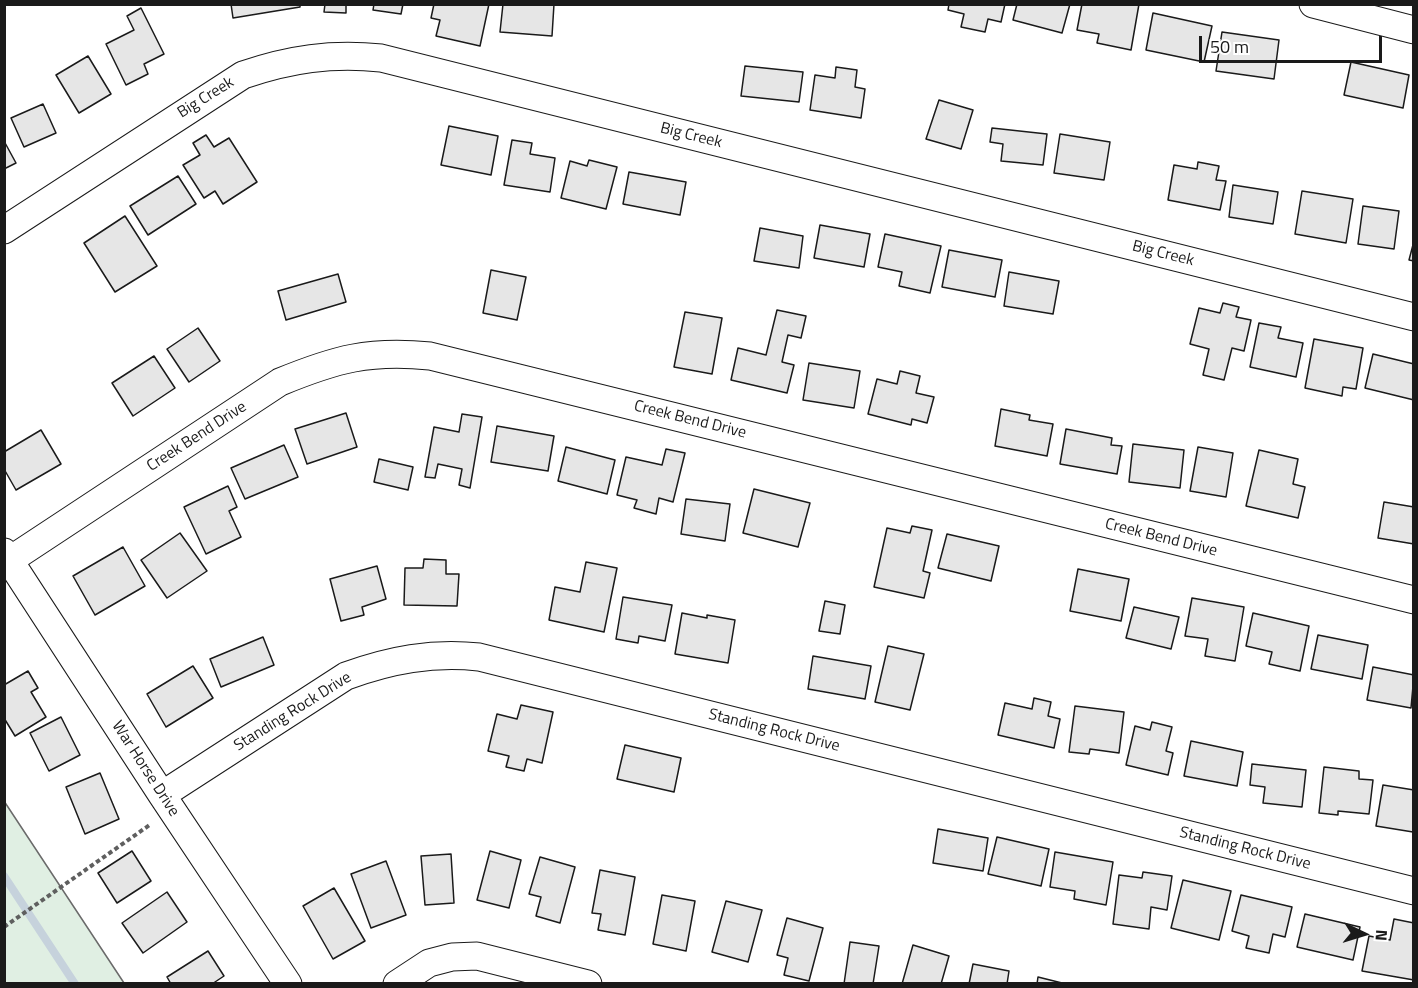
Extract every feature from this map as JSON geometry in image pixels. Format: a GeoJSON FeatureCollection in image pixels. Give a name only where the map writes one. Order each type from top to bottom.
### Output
{"type":"FeatureCollection","features":[{"type":"Feature","properties":{"kind":"street"},"geometry":{"type":"LineString","coordinates":[[1313,4],[1413,30]]}},
{"type":"Feature","properties":{"kind":"street","name":"Big Creek"},"geometry":{"type":"LineString","coordinates":[[4,230],[243,75],[273,65],[312,57],[358,56],[381,58],[1413,317]]}},
{"type":"Feature","properties":{"kind":"street","name":"Creek Bend Drive"},"geometry":{"type":"LineString","coordinates":[[7,556],[280,382],[321,365],[343,359],[363,355],[408,354],[430,356],[1413,600]]}},
{"type":"Feature","properties":{"kind":"street","name":"War Horse Drive"},"geometry":{"type":"LineString","coordinates":[[7,556],[166,802],[288,984]]}},
{"type":"Feature","properties":{"kind":"street","name":"Standing Rock Drive"},"geometry":{"type":"LineString","coordinates":[[166,802],[346,676],[412,657],[457,654],[514,665],[1413,891]]}},
{"type":"Feature","properties":{"kind":"street"},"geometry":{"type":"LineString","coordinates":[[397,984],[429,963],[452,957],[477,956],[588,984]]}},
{"type":"Feature","properties":{"kind":"path"},"geometry":{"type":"LineString","coordinates":[[4,927],[61,887],[166,802]]}},
{"type":"Feature","properties":{"kind":"green space"},"geometry":{"type":"Polygon","coordinates":[[[4,801],[124,983],[5,983],[4,801]]]}},
{"type":"Feature","properties":{"kind":"building"},"geometry":{"type":"Polygon","coordinates":[[[231,4],[300,4],[300,7],[233,18],[231,4]]]}},
{"type":"Feature","properties":{"kind":"building"},"geometry":{"type":"Polygon","coordinates":[[[325,4],[346,4],[346,13],[324,12],[325,4]]]}},
{"type":"Feature","properties":{"kind":"building"},"geometry":{"type":"Polygon","coordinates":[[[374,4],[403,4],[401,14],[373,10],[374,4]]]}},
{"type":"Feature","properties":{"kind":"building"},"geometry":{"type":"Polygon","coordinates":[[[434,4],[489,4],[480,46],[436,36],[440,20],[431,18],[434,4]]]}},
{"type":"Feature","properties":{"kind":"building"},"geometry":{"type":"Polygon","coordinates":[[[503,4],[554,4],[552,36],[500,32],[503,4]]]}},
{"type":"Feature","properties":{"kind":"building"},"geometry":{"type":"Polygon","coordinates":[[[949,4],[1005,4],[1001,22],[988,19],[985,32],[961,27],[964,14],[948,10],[949,4]]]}},
{"type":"Feature","properties":{"kind":"building"},"geometry":{"type":"Polygon","coordinates":[[[1017,4],[1070,4],[1062,33],[1013,20],[1017,4]]]}},
{"type":"Feature","properties":{"kind":"building"},"geometry":{"type":"Polygon","coordinates":[[[1082,4],[1139,4],[1131,50],[1097,43],[1099,34],[1077,30],[1082,4]]]}},
{"type":"Feature","properties":{"kind":"building"},"geometry":{"type":"Polygon","coordinates":[[[141,8],[164,54],[144,64],[148,74],[126,85],[106,44],[134,30],[127,16],[141,8]]]}},
{"type":"Feature","properties":{"kind":"building"},"geometry":{"type":"Polygon","coordinates":[[[1153,13],[1212,26],[1204,62],[1146,50],[1153,13]]]}},
{"type":"Feature","properties":{"kind":"building"},"geometry":{"type":"Polygon","coordinates":[[[1222,32],[1279,40],[1274,79],[1216,71],[1222,32]]]}},
{"type":"Feature","properties":{"kind":"building"},"geometry":{"type":"Polygon","coordinates":[[[88,56],[111,94],[79,113],[56,75],[88,56]]]}},
{"type":"Feature","properties":{"kind":"building"},"geometry":{"type":"Polygon","coordinates":[[[1351,62],[1409,75],[1403,108],[1344,95],[1351,62]]]}},
{"type":"Feature","properties":{"kind":"building"},"geometry":{"type":"Polygon","coordinates":[[[745,66],[803,72],[799,102],[741,96],[745,66]]]}},
{"type":"Feature","properties":{"kind":"building"},"geometry":{"type":"Polygon","coordinates":[[[836,67],[857,70],[855,87],[865,89],[861,118],[810,110],[815,75],[835,78],[836,67]]]}},
{"type":"Feature","properties":{"kind":"building"},"geometry":{"type":"Polygon","coordinates":[[[939,100],[973,110],[961,149],[926,139],[939,100]]]}},
{"type":"Feature","properties":{"kind":"building"},"geometry":{"type":"Polygon","coordinates":[[[43,104],[56,133],[24,147],[11,118],[43,104]]]}},
{"type":"Feature","properties":{"kind":"building"},"geometry":{"type":"Polygon","coordinates":[[[449,126],[498,136],[491,175],[441,165],[449,126]]]}},
{"type":"Feature","properties":{"kind":"building"},"geometry":{"type":"Polygon","coordinates":[[[992,128],[1047,134],[1043,165],[1001,161],[1003,144],[990,142],[992,128]]]}},
{"type":"Feature","properties":{"kind":"building"},"geometry":{"type":"Polygon","coordinates":[[[1060,134],[1110,142],[1104,180],[1054,173],[1060,134]]]}},
{"type":"Feature","properties":{"kind":"building"},"geometry":{"type":"Polygon","coordinates":[[[206,135],[214,147],[229,138],[257,182],[223,204],[215,191],[204,198],[183,165],[200,155],[193,143],[206,135]]]}},
{"type":"Feature","properties":{"kind":"building"},"geometry":{"type":"Polygon","coordinates":[[[512,140],[532,143],[530,154],[555,158],[550,192],[504,185],[512,140]]]}},
{"type":"Feature","properties":{"kind":"building"},"geometry":{"type":"Polygon","coordinates":[[[4,141],[16,163],[4,169],[4,141]]]}},
{"type":"Feature","properties":{"kind":"building"},"geometry":{"type":"Polygon","coordinates":[[[589,160],[617,167],[606,209],[561,198],[570,161],[587,166],[589,160]]]}},
{"type":"Feature","properties":{"kind":"building"},"geometry":{"type":"Polygon","coordinates":[[[1198,162],[1219,166],[1216,180],[1226,181],[1220,210],[1168,200],[1174,165],[1197,169],[1198,162]]]}},
{"type":"Feature","properties":{"kind":"building"},"geometry":{"type":"Polygon","coordinates":[[[629,172],[686,182],[680,215],[623,204],[629,172]]]}},
{"type":"Feature","properties":{"kind":"building"},"geometry":{"type":"Polygon","coordinates":[[[178,176],[196,204],[148,235],[130,206],[178,176]]]}},
{"type":"Feature","properties":{"kind":"building"},"geometry":{"type":"Polygon","coordinates":[[[1233,185],[1278,192],[1273,224],[1229,217],[1233,185]]]}},
{"type":"Feature","properties":{"kind":"building"},"geometry":{"type":"Polygon","coordinates":[[[1302,191],[1353,199],[1346,243],[1295,234],[1302,191]]]}},
{"type":"Feature","properties":{"kind":"building"},"geometry":{"type":"Polygon","coordinates":[[[1363,206],[1399,211],[1394,249],[1358,244],[1363,206]]]}},
{"type":"Feature","properties":{"kind":"building"},"geometry":{"type":"Polygon","coordinates":[[[125,216],[157,266],[115,292],[84,243],[125,216]]]}},
{"type":"Feature","properties":{"kind":"building"},"geometry":{"type":"Polygon","coordinates":[[[820,225],[870,234],[864,267],[814,258],[820,225]]]}},
{"type":"Feature","properties":{"kind":"building"},"geometry":{"type":"Polygon","coordinates":[[[760,228],[803,236],[799,268],[754,261],[760,228]]]}},
{"type":"Feature","properties":{"kind":"building"},"geometry":{"type":"Polygon","coordinates":[[[885,234],[941,246],[930,293],[899,286],[902,272],[878,267],[885,234]]]}},
{"type":"Feature","properties":{"kind":"building"},"geometry":{"type":"Polygon","coordinates":[[[1414,241],[1414,261],[1409,260],[1414,241]]]}},
{"type":"Feature","properties":{"kind":"building"},"geometry":{"type":"Polygon","coordinates":[[[949,250],[1002,260],[995,297],[942,287],[949,250]]]}},
{"type":"Feature","properties":{"kind":"building"},"geometry":{"type":"Polygon","coordinates":[[[491,270],[526,277],[517,320],[483,313],[491,270]]]}},
{"type":"Feature","properties":{"kind":"building"},"geometry":{"type":"Polygon","coordinates":[[[1009,272],[1059,281],[1053,314],[1004,306],[1009,272]]]}},
{"type":"Feature","properties":{"kind":"building"},"geometry":{"type":"Polygon","coordinates":[[[338,274],[346,302],[286,320],[278,291],[338,274]]]}},
{"type":"Feature","properties":{"kind":"building"},"geometry":{"type":"Polygon","coordinates":[[[1223,303],[1239,307],[1236,317],[1251,320],[1244,351],[1232,348],[1224,380],[1203,375],[1209,349],[1190,344],[1199,308],[1220,313],[1223,303]]]}},
{"type":"Feature","properties":{"kind":"building"},"geometry":{"type":"Polygon","coordinates":[[[777,310],[806,316],[801,338],[788,335],[782,362],[794,365],[787,393],[731,380],[738,348],[766,355],[777,310]]]}},
{"type":"Feature","properties":{"kind":"building"},"geometry":{"type":"Polygon","coordinates":[[[685,312],[722,318],[712,374],[674,367],[685,312]]]}},
{"type":"Feature","properties":{"kind":"building"},"geometry":{"type":"Polygon","coordinates":[[[1259,323],[1281,327],[1278,338],[1303,343],[1296,377],[1250,367],[1259,323]]]}},
{"type":"Feature","properties":{"kind":"building"},"geometry":{"type":"Polygon","coordinates":[[[198,328],[220,361],[189,382],[167,349],[198,328]]]}},
{"type":"Feature","properties":{"kind":"building"},"geometry":{"type":"Polygon","coordinates":[[[1314,339],[1363,348],[1356,389],[1343,387],[1342,396],[1305,388],[1314,339]]]}},
{"type":"Feature","properties":{"kind":"building"},"geometry":{"type":"Polygon","coordinates":[[[1373,354],[1414,364],[1414,400],[1365,388],[1373,354]]]}},
{"type":"Feature","properties":{"kind":"building"},"geometry":{"type":"Polygon","coordinates":[[[154,356],[175,388],[133,416],[112,383],[154,356]]]}},
{"type":"Feature","properties":{"kind":"building"},"geometry":{"type":"Polygon","coordinates":[[[809,363],[860,371],[854,408],[803,400],[809,363]]]}},
{"type":"Feature","properties":{"kind":"building"},"geometry":{"type":"Polygon","coordinates":[[[900,371],[920,376],[916,393],[934,397],[927,423],[912,419],[911,425],[868,414],[877,379],[897,384],[900,371]]]}},
{"type":"Feature","properties":{"kind":"building"},"geometry":{"type":"Polygon","coordinates":[[[1001,409],[1030,415],[1029,420],[1053,424],[1047,456],[995,446],[1001,409]]]}},
{"type":"Feature","properties":{"kind":"building"},"geometry":{"type":"Polygon","coordinates":[[[346,413],[357,447],[307,464],[295,429],[346,413]]]}},
{"type":"Feature","properties":{"kind":"building"},"geometry":{"type":"Polygon","coordinates":[[[462,414],[482,417],[470,488],[459,485],[462,469],[438,464],[435,478],[425,477],[434,427],[459,432],[462,414]]]}},
{"type":"Feature","properties":{"kind":"building"},"geometry":{"type":"Polygon","coordinates":[[[497,426],[554,436],[548,471],[491,462],[497,426]]]}},
{"type":"Feature","properties":{"kind":"building"},"geometry":{"type":"Polygon","coordinates":[[[1066,429],[1112,438],[1111,445],[1122,446],[1117,474],[1060,464],[1066,429]]]}},
{"type":"Feature","properties":{"kind":"building"},"geometry":{"type":"Polygon","coordinates":[[[41,430],[61,464],[16,490],[4,469],[4,452],[41,430]]]}},
{"type":"Feature","properties":{"kind":"building"},"geometry":{"type":"Polygon","coordinates":[[[1133,444],[1184,450],[1180,488],[1129,482],[1133,444]]]}},
{"type":"Feature","properties":{"kind":"building"},"geometry":{"type":"Polygon","coordinates":[[[284,445],[298,477],[245,499],[231,468],[284,445]]]}},
{"type":"Feature","properties":{"kind":"building"},"geometry":{"type":"Polygon","coordinates":[[[566,447],[615,460],[607,494],[558,481],[566,447]]]}},
{"type":"Feature","properties":{"kind":"building"},"geometry":{"type":"Polygon","coordinates":[[[1198,447],[1233,453],[1226,497],[1190,491],[1198,447]]]}},
{"type":"Feature","properties":{"kind":"building"},"geometry":{"type":"Polygon","coordinates":[[[666,449],[685,453],[673,502],[659,498],[656,514],[634,508],[637,500],[617,495],[626,457],[662,465],[666,449]]]}},
{"type":"Feature","properties":{"kind":"building"},"geometry":{"type":"Polygon","coordinates":[[[1259,450],[1298,459],[1293,484],[1305,487],[1298,518],[1246,506],[1259,450]]]}},
{"type":"Feature","properties":{"kind":"building"},"geometry":{"type":"Polygon","coordinates":[[[379,459],[413,467],[408,490],[374,482],[379,459]]]}},
{"type":"Feature","properties":{"kind":"building"},"geometry":{"type":"Polygon","coordinates":[[[228,486],[237,507],[229,511],[241,537],[206,554],[184,507],[228,486]]]}},
{"type":"Feature","properties":{"kind":"building"},"geometry":{"type":"Polygon","coordinates":[[[754,489],[810,503],[798,547],[743,533],[754,489]]]}},
{"type":"Feature","properties":{"kind":"building"},"geometry":{"type":"Polygon","coordinates":[[[686,499],[730,504],[725,541],[681,534],[686,499]]]}},
{"type":"Feature","properties":{"kind":"building"},"geometry":{"type":"Polygon","coordinates":[[[1384,502],[1414,507],[1414,544],[1378,538],[1384,502]]]}},
{"type":"Feature","properties":{"kind":"building"},"geometry":{"type":"Polygon","coordinates":[[[912,526],[932,530],[923,571],[930,573],[924,598],[874,587],[887,528],[910,533],[912,526]]]}},
{"type":"Feature","properties":{"kind":"building"},"geometry":{"type":"Polygon","coordinates":[[[180,533],[207,571],[167,598],[141,560],[180,533]]]}},
{"type":"Feature","properties":{"kind":"building"},"geometry":{"type":"Polygon","coordinates":[[[947,534],[999,546],[991,581],[938,568],[947,534]]]}},
{"type":"Feature","properties":{"kind":"building"},"geometry":{"type":"Polygon","coordinates":[[[123,547],[145,586],[95,615],[73,576],[123,547]]]}},
{"type":"Feature","properties":{"kind":"building"},"geometry":{"type":"Polygon","coordinates":[[[424,559],[446,560],[446,574],[459,574],[457,606],[404,605],[405,568],[423,568],[424,559]]]}},
{"type":"Feature","properties":{"kind":"building"},"geometry":{"type":"Polygon","coordinates":[[[586,562],[617,568],[604,632],[549,620],[555,587],[580,592],[586,562]]]}},
{"type":"Feature","properties":{"kind":"building"},"geometry":{"type":"Polygon","coordinates":[[[377,566],[386,599],[362,607],[364,615],[341,621],[330,579],[377,566]]]}},
{"type":"Feature","properties":{"kind":"building"},"geometry":{"type":"Polygon","coordinates":[[[1078,569],[1129,579],[1121,621],[1070,611],[1078,569]]]}},
{"type":"Feature","properties":{"kind":"building"},"geometry":{"type":"Polygon","coordinates":[[[623,597],[672,605],[665,641],[639,636],[638,643],[616,639],[623,597]]]}},
{"type":"Feature","properties":{"kind":"building"},"geometry":{"type":"Polygon","coordinates":[[[1192,598],[1244,607],[1235,661],[1205,656],[1208,639],[1185,636],[1192,598]]]}},
{"type":"Feature","properties":{"kind":"building"},"geometry":{"type":"Polygon","coordinates":[[[825,601],[845,605],[840,634],[819,631],[825,601]]]}},
{"type":"Feature","properties":{"kind":"building"},"geometry":{"type":"Polygon","coordinates":[[[1134,607],[1179,617],[1171,649],[1126,638],[1134,607]]]}},
{"type":"Feature","properties":{"kind":"building"},"geometry":{"type":"Polygon","coordinates":[[[682,613],[735,620],[728,663],[675,654],[682,613]]]}},
{"type":"Feature","properties":{"kind":"building"},"geometry":{"type":"Polygon","coordinates":[[[1253,613],[1309,626],[1300,671],[1269,664],[1272,652],[1246,646],[1253,613]]]}},
{"type":"Feature","properties":{"kind":"building"},"geometry":{"type":"Polygon","coordinates":[[[1318,635],[1368,645],[1362,679],[1311,669],[1318,635]]]}},
{"type":"Feature","properties":{"kind":"building"},"geometry":{"type":"Polygon","coordinates":[[[263,637],[274,665],[221,687],[210,659],[263,637]]]}},
{"type":"Feature","properties":{"kind":"building"},"geometry":{"type":"Polygon","coordinates":[[[888,646],[924,654],[910,710],[875,702],[888,646]]]}},
{"type":"Feature","properties":{"kind":"building"},"geometry":{"type":"Polygon","coordinates":[[[813,656],[871,666],[865,699],[808,689],[813,656]]]}},
{"type":"Feature","properties":{"kind":"building"},"geometry":{"type":"Polygon","coordinates":[[[193,666],[213,698],[166,727],[147,694],[193,666]]]}},
{"type":"Feature","properties":{"kind":"building"},"geometry":{"type":"Polygon","coordinates":[[[1373,667],[1414,675],[1411,708],[1367,700],[1373,667]]]}},
{"type":"Feature","properties":{"kind":"building"},"geometry":{"type":"Polygon","coordinates":[[[28,671],[38,688],[31,692],[46,717],[15,736],[4,718],[4,685],[28,671]]]}},
{"type":"Feature","properties":{"kind":"building"},"geometry":{"type":"Polygon","coordinates":[[[1034,698],[1051,702],[1048,716],[1060,719],[1054,748],[998,735],[1005,703],[1032,709],[1034,698]]]}},
{"type":"Feature","properties":{"kind":"building"},"geometry":{"type":"Polygon","coordinates":[[[521,705],[553,712],[542,763],[527,759],[524,771],[506,767],[509,756],[488,751],[497,714],[517,719],[521,705]]]}},
{"type":"Feature","properties":{"kind":"building"},"geometry":{"type":"Polygon","coordinates":[[[1075,706],[1124,712],[1119,753],[1090,749],[1089,754],[1069,752],[1075,706]]]}},
{"type":"Feature","properties":{"kind":"building"},"geometry":{"type":"Polygon","coordinates":[[[61,717],[80,755],[49,771],[30,733],[61,717]]]}},
{"type":"Feature","properties":{"kind":"building"},"geometry":{"type":"Polygon","coordinates":[[[1152,722],[1172,727],[1166,751],[1173,753],[1168,775],[1126,765],[1135,726],[1150,730],[1152,722]]]}},
{"type":"Feature","properties":{"kind":"building"},"geometry":{"type":"Polygon","coordinates":[[[1191,741],[1243,752],[1237,786],[1184,776],[1191,741]]]}},
{"type":"Feature","properties":{"kind":"building"},"geometry":{"type":"Polygon","coordinates":[[[625,745],[681,758],[674,792],[617,779],[625,745]]]}},
{"type":"Feature","properties":{"kind":"building"},"geometry":{"type":"Polygon","coordinates":[[[1252,764],[1306,770],[1302,807],[1263,803],[1265,787],[1250,785],[1252,764]]]}},
{"type":"Feature","properties":{"kind":"building"},"geometry":{"type":"Polygon","coordinates":[[[1324,767],[1359,771],[1359,779],[1373,780],[1369,814],[1338,811],[1338,815],[1319,813],[1324,767]]]}},
{"type":"Feature","properties":{"kind":"building"},"geometry":{"type":"Polygon","coordinates":[[[100,773],[119,819],[85,834],[66,787],[100,773]]]}},
{"type":"Feature","properties":{"kind":"building"},"geometry":{"type":"Polygon","coordinates":[[[1383,785],[1414,790],[1413,832],[1376,826],[1383,785]]]}},
{"type":"Feature","properties":{"kind":"building"},"geometry":{"type":"Polygon","coordinates":[[[938,829],[988,838],[983,871],[933,863],[938,829]]]}},
{"type":"Feature","properties":{"kind":"building"},"geometry":{"type":"Polygon","coordinates":[[[997,837],[1049,849],[1041,886],[988,874],[997,837]]]}},
{"type":"Feature","properties":{"kind":"building"},"geometry":{"type":"Polygon","coordinates":[[[132,851],[151,881],[117,903],[98,873],[132,851]]]}},
{"type":"Feature","properties":{"kind":"building"},"geometry":{"type":"Polygon","coordinates":[[[490,851],[521,860],[509,908],[477,900],[490,851]]]}},
{"type":"Feature","properties":{"kind":"building"},"geometry":{"type":"Polygon","coordinates":[[[1055,852],[1113,862],[1106,905],[1074,899],[1075,891],[1050,887],[1055,852]]]}},
{"type":"Feature","properties":{"kind":"building"},"geometry":{"type":"Polygon","coordinates":[[[451,854],[454,903],[425,905],[421,856],[451,854]]]}},
{"type":"Feature","properties":{"kind":"building"},"geometry":{"type":"Polygon","coordinates":[[[540,857],[575,867],[560,923],[536,916],[541,897],[529,894],[540,857]]]}},
{"type":"Feature","properties":{"kind":"building"},"geometry":{"type":"Polygon","coordinates":[[[386,861],[406,915],[371,928],[351,874],[386,861]]]}},
{"type":"Feature","properties":{"kind":"building"},"geometry":{"type":"Polygon","coordinates":[[[600,870],[635,877],[625,935],[598,930],[601,914],[592,913],[600,870]]]}},
{"type":"Feature","properties":{"kind":"building"},"geometry":{"type":"Polygon","coordinates":[[[1143,872],[1172,876],[1167,910],[1151,907],[1149,929],[1113,924],[1119,875],[1142,878],[1143,872]]]}},
{"type":"Feature","properties":{"kind":"building"},"geometry":{"type":"Polygon","coordinates":[[[1183,880],[1231,891],[1219,940],[1171,928],[1183,880]]]}},
{"type":"Feature","properties":{"kind":"building"},"geometry":{"type":"Polygon","coordinates":[[[334,888],[365,941],[333,959],[303,906],[334,888]]]}},
{"type":"Feature","properties":{"kind":"building"},"geometry":{"type":"Polygon","coordinates":[[[167,892],[187,922],[143,953],[122,923],[167,892]]]}},
{"type":"Feature","properties":{"kind":"building"},"geometry":{"type":"Polygon","coordinates":[[[662,895],[695,901],[686,951],[653,944],[662,895]]]}},
{"type":"Feature","properties":{"kind":"building"},"geometry":{"type":"Polygon","coordinates":[[[1241,895],[1292,907],[1285,937],[1273,934],[1269,953],[1246,948],[1249,936],[1232,931],[1241,895]]]}},
{"type":"Feature","properties":{"kind":"building"},"geometry":{"type":"Polygon","coordinates":[[[726,901],[762,910],[748,962],[712,952],[726,901]]]}},
{"type":"Feature","properties":{"kind":"building"},"geometry":{"type":"Polygon","coordinates":[[[1305,914],[1360,927],[1353,960],[1297,947],[1305,914]]]}},
{"type":"Feature","properties":{"kind":"building"},"geometry":{"type":"Polygon","coordinates":[[[787,918],[823,928],[809,981],[784,975],[788,958],[777,955],[787,918]]]}},
{"type":"Feature","properties":{"kind":"building"},"geometry":{"type":"Polygon","coordinates":[[[1394,919],[1414,923],[1414,980],[1362,971],[1369,936],[1390,940],[1394,919]]]}},
{"type":"Feature","properties":{"kind":"building"},"geometry":{"type":"Polygon","coordinates":[[[850,942],[879,946],[873,984],[844,984],[850,942]]]}},
{"type":"Feature","properties":{"kind":"building"},"geometry":{"type":"Polygon","coordinates":[[[913,945],[949,956],[941,984],[902,984],[913,945]]]}},
{"type":"Feature","properties":{"kind":"building"},"geometry":{"type":"Polygon","coordinates":[[[208,951],[224,976],[212,984],[171,984],[167,977],[208,951]]]}},
{"type":"Feature","properties":{"kind":"building"},"geometry":{"type":"Polygon","coordinates":[[[973,964],[1009,971],[1007,984],[969,984],[973,964]]]}},
{"type":"Feature","properties":{"kind":"building"},"geometry":{"type":"Polygon","coordinates":[[[1038,977],[1066,984],[1037,984],[1038,977]]]}},
{"type":"Feature","properties":{"kind":"waterway"},"geometry":{"type":"LineString","coordinates":[[4,876],[75,984]]}}]}
